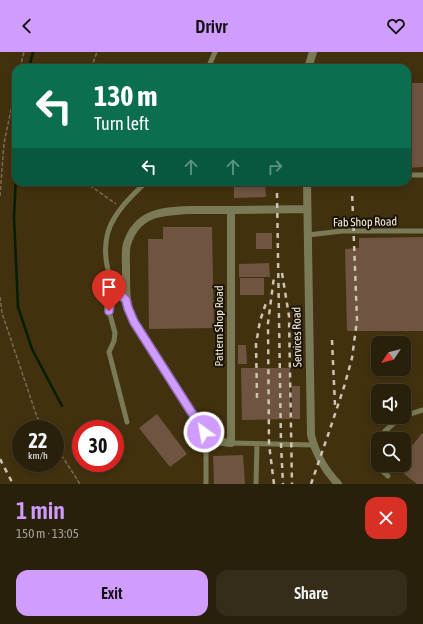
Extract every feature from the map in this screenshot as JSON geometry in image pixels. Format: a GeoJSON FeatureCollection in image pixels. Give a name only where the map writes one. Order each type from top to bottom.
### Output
{"type":"FeatureCollection","features":[{"type":"Feature","properties":{"kind":"street"},"geometry":{"type":"LineString","coordinates":[[309,64],[313,52]]}},
{"type":"Feature","properties":{"kind":"street","name":"Services Road"},"geometry":{"type":"LineString","coordinates":[[307,186],[310,426],[313,445],[324,467],[338,484]]}},
{"type":"Feature","properties":{"kind":"street"},"geometry":{"type":"LineString","coordinates":[[231,443],[216,441],[204,432],[134,322],[126,300],[126,248],[131,235],[142,221],[155,214],[166,211],[307,209]]}},
{"type":"Feature","properties":{"kind":"street","name":"Pattern Shop Road"},"geometry":{"type":"LineString","coordinates":[[231,210],[231,443]]}},
{"type":"Feature","properties":{"kind":"lane"},"geometry":{"type":"LineString","coordinates":[[210,64],[214,52]]}},
{"type":"Feature","properties":{"kind":"lane"},"geometry":{"type":"LineString","coordinates":[[411,176],[423,175]]}},
{"type":"Feature","properties":{"kind":"lane"},"geometry":{"type":"LineString","coordinates":[[126,300],[119,293],[108,270],[106,242],[111,224],[121,208],[142,186]]}},
{"type":"Feature","properties":{"kind":"lane","name":"Fab Shop Road"},"geometry":{"type":"LineString","coordinates":[[308,235],[342,231],[423,231]]}},
{"type":"Feature","properties":{"kind":"lane"},"geometry":{"type":"LineString","coordinates":[[119,293],[112,299],[108,306],[115,333],[110,352],[127,422]]}},
{"type":"Feature","properties":{"kind":"lane"},"geometry":{"type":"LineString","coordinates":[[411,414],[423,410]]}},
{"type":"Feature","properties":{"kind":"lane"},"geometry":{"type":"LineString","coordinates":[[385,432],[393,424]]}},
{"type":"Feature","properties":{"kind":"lane"},"geometry":{"type":"LineString","coordinates":[[206,484],[206,452],[216,441]]}},
{"type":"Feature","properties":{"kind":"lane"},"geometry":{"type":"LineString","coordinates":[[231,443],[313,445]]}},
{"type":"Feature","properties":{"kind":"lane"},"geometry":{"type":"LineString","coordinates":[[256,484],[257,444]]}},
{"type":"Feature","properties":{"kind":"lane"},"geometry":{"type":"LineString","coordinates":[[383,472],[388,476]]}},
{"type":"Feature","properties":{"kind":"path"},"geometry":{"type":"LineString","coordinates":[[21,64],[24,52]]}},
{"type":"Feature","properties":{"kind":"path"},"geometry":{"type":"LineString","coordinates":[[92,64],[97,52]]}},
{"type":"Feature","properties":{"kind":"path"},"geometry":{"type":"LineString","coordinates":[[0,196],[4,143],[12,105]]}},
{"type":"Feature","properties":{"kind":"path"},"geometry":{"type":"LineString","coordinates":[[91,186],[121,208]]}},
{"type":"Feature","properties":{"kind":"path"},"geometry":{"type":"LineString","coordinates":[[0,297],[2,314],[34,410],[39,420]]}},
{"type":"Feature","properties":{"kind":"path"},"geometry":{"type":"LineString","coordinates":[[64,459],[80,484]]}},
{"type":"Feature","properties":{"kind":"shaded area"},"geometry":{"type":"Polygon","coordinates":[[[0,52],[423,52],[423,484],[0,484],[0,52]]]}},
{"type":"Feature","properties":{"kind":"building"},"geometry":{"type":"Polygon","coordinates":[[[411,83],[423,83],[423,167],[411,168],[411,83]]]}},
{"type":"Feature","properties":{"kind":"building"},"geometry":{"type":"Polygon","coordinates":[[[234,186],[265,186],[266,197],[234,198],[234,186]]]}},
{"type":"Feature","properties":{"kind":"building"},"geometry":{"type":"Polygon","coordinates":[[[163,227],[212,227],[214,328],[149,329],[148,239],[163,239],[163,227]]]}},
{"type":"Feature","properties":{"kind":"building"},"geometry":{"type":"Polygon","coordinates":[[[256,233],[272,233],[272,249],[256,249],[256,233]]]}},
{"type":"Feature","properties":{"kind":"building"},"geometry":{"type":"Polygon","coordinates":[[[423,237],[423,331],[347,331],[345,249],[359,248],[359,238],[423,237]]]}},
{"type":"Feature","properties":{"kind":"building"},"geometry":{"type":"Polygon","coordinates":[[[269,263],[270,277],[239,277],[239,264],[269,263]]]}},
{"type":"Feature","properties":{"kind":"building"},"geometry":{"type":"Polygon","coordinates":[[[240,278],[264,278],[264,295],[240,295],[240,278]]]}},
{"type":"Feature","properties":{"kind":"building"},"geometry":{"type":"Polygon","coordinates":[[[238,345],[246,345],[247,364],[238,364],[238,345]]]}},
{"type":"Feature","properties":{"kind":"building"},"geometry":{"type":"Polygon","coordinates":[[[241,368],[290,368],[290,419],[242,420],[241,368]]]}},
{"type":"Feature","properties":{"kind":"building"},"geometry":{"type":"Polygon","coordinates":[[[292,386],[300,386],[300,419],[292,419],[292,386]]]}},
{"type":"Feature","properties":{"kind":"building"},"geometry":{"type":"Polygon","coordinates":[[[157,414],[187,454],[170,467],[139,428],[157,414]]]}},
{"type":"Feature","properties":{"kind":"building"},"geometry":{"type":"Polygon","coordinates":[[[422,433],[423,484],[417,484],[402,472],[411,472],[411,445],[412,446],[422,433]]]}},
{"type":"Feature","properties":{"kind":"building"},"geometry":{"type":"Polygon","coordinates":[[[243,455],[245,484],[214,484],[213,456],[243,455]]]}},
{"type":"Feature","properties":{"kind":"waterway"},"geometry":{"type":"LineString","coordinates":[[30,64],[33,52]]}},
{"type":"Feature","properties":{"kind":"waterway"},"geometry":{"type":"LineString","coordinates":[[16,186],[14,217],[18,307],[32,349],[62,406]]}},
{"type":"Feature","properties":{"kind":"railway"},"geometry":{"type":"LineString","coordinates":[[311,484],[344,387],[352,358],[357,320],[352,191]]}},
{"type":"Feature","properties":{"kind":"railway"},"geometry":{"type":"LineString","coordinates":[[277,193],[283,484]]}},
{"type":"Feature","properties":{"kind":"railway"},"geometry":{"type":"LineString","coordinates":[[282,273],[289,316],[292,484]]}},
{"type":"Feature","properties":{"kind":"railway"},"geometry":{"type":"LineString","coordinates":[[274,277],[268,323],[269,444],[274,484]]}},
{"type":"Feature","properties":{"kind":"railway"},"geometry":{"type":"LineString","coordinates":[[257,398],[256,344],[260,321],[267,300]]}},
{"type":"Feature","properties":{"kind":"railway"},"geometry":{"type":"LineString","coordinates":[[332,340],[335,405]]}},
{"type":"Feature","properties":{"kind":"railway"},"geometry":{"type":"LineString","coordinates":[[0,459],[13,484]]}},
{"type":"Feature","properties":{"kind":"route"},"geometry":{"type":"LineString","coordinates":[[109,311],[108,306],[110,301],[119,293],[126,300],[134,322],[204,432]]}}]}
